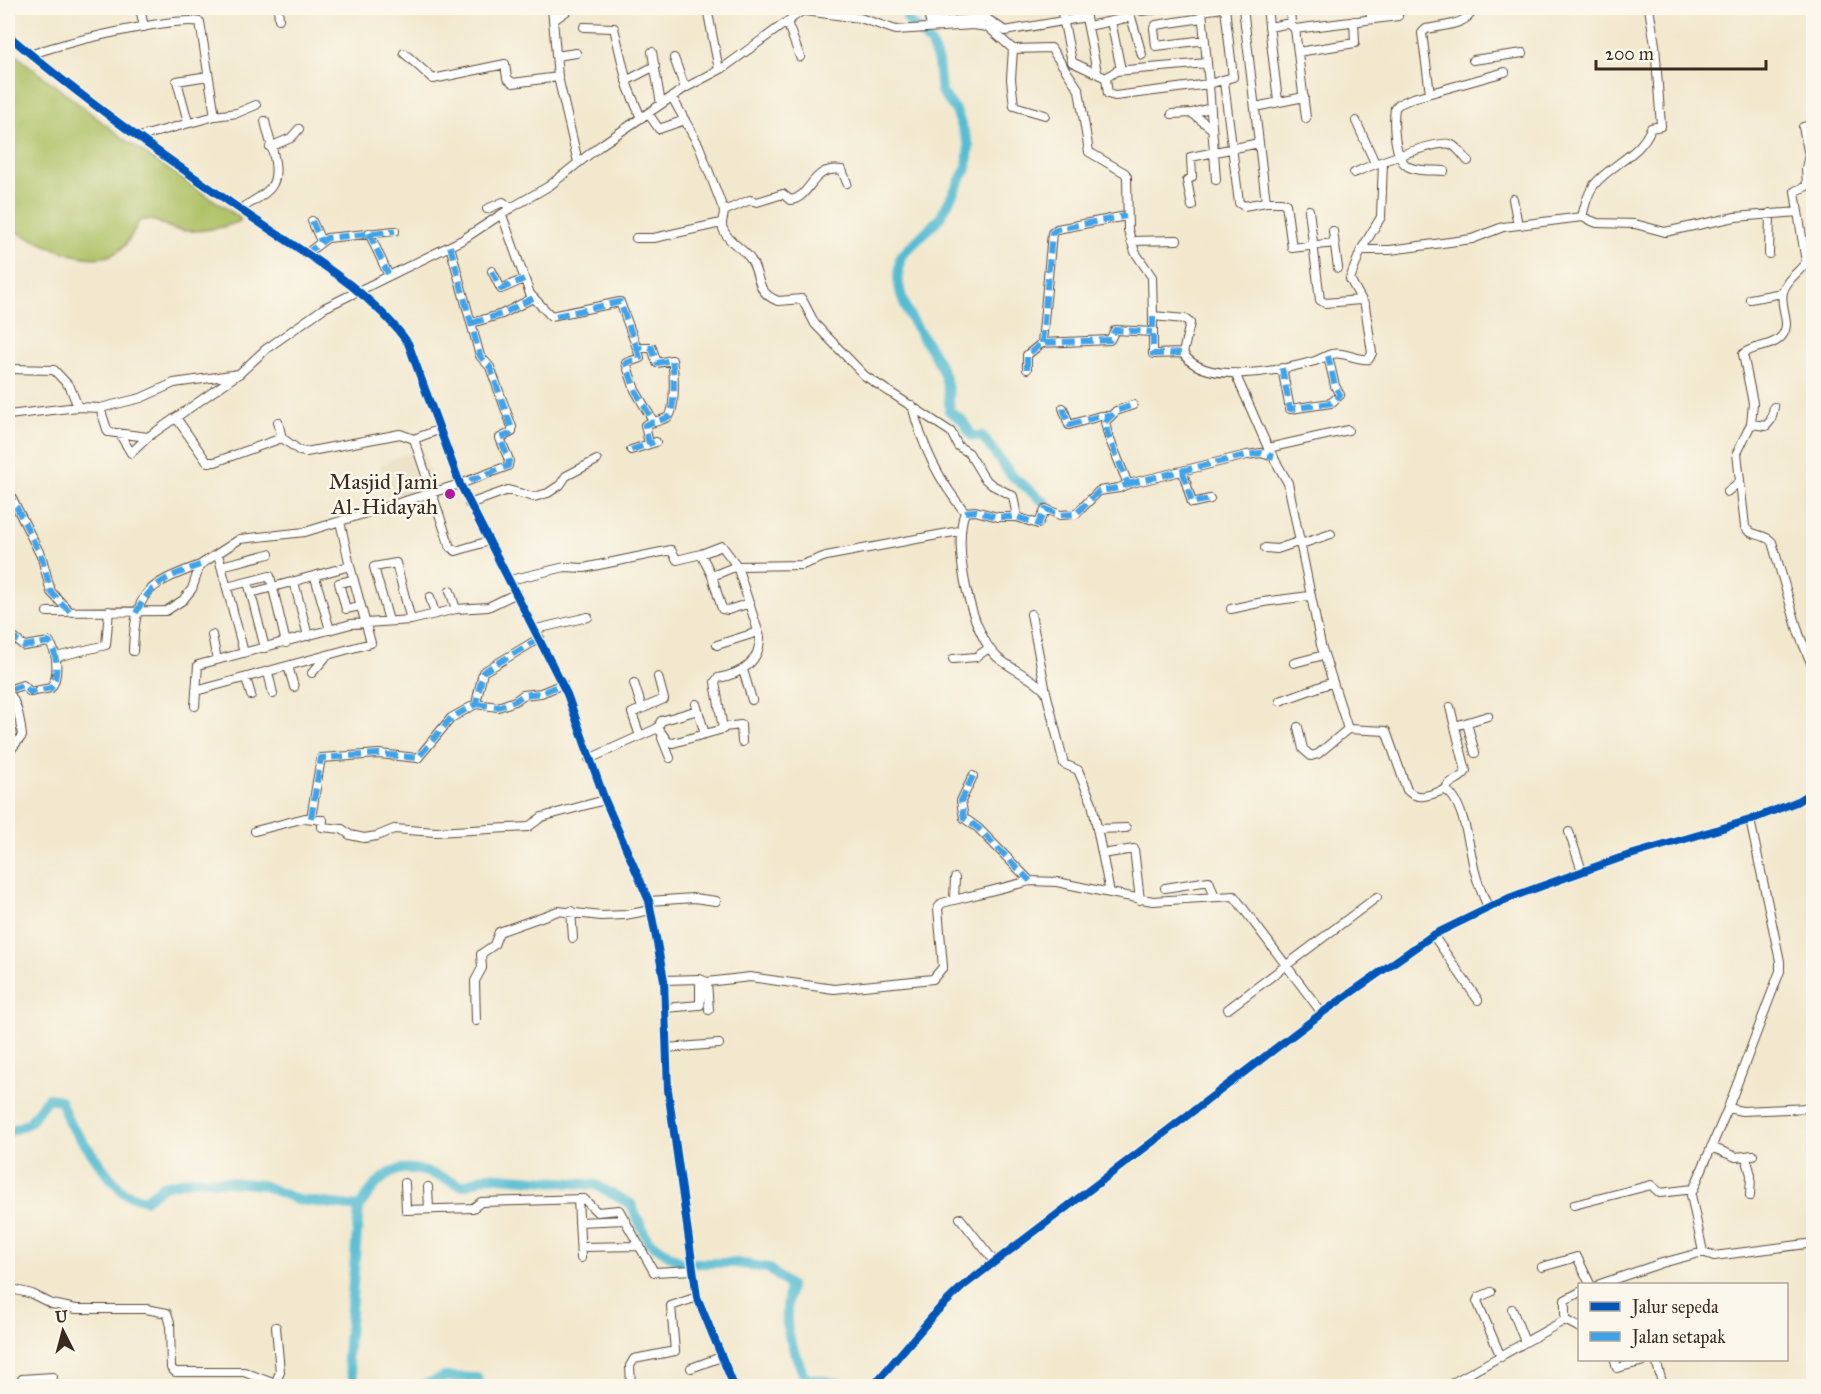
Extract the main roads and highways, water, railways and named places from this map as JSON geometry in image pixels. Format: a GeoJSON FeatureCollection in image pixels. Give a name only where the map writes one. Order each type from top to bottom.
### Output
{"type":"FeatureCollection","features":[{"type":"Feature","properties":{"kind":"waterway"},"geometry":{"type":"LineString","coordinates":[[904,8],[908,20],[931,44],[938,62],[941,91],[956,111],[969,145],[967,167],[940,218],[900,257],[898,282],[911,318],[944,375],[949,411],[962,420],[972,436],[982,436],[1011,475],[1046,504]]}},
{"type":"Feature","properties":{"kind":"waterway"},"geometry":{"type":"LineString","coordinates":[[8,1132],[29,1123],[48,1098],[60,1100],[69,1123],[124,1193],[145,1200],[163,1186],[195,1179],[262,1185],[298,1200],[359,1207]]}},
{"type":"Feature","properties":{"kind":"waterway"},"geometry":{"type":"LineString","coordinates":[[356,1386],[347,1359],[359,1207],[383,1178],[405,1169],[430,1173],[463,1186],[488,1176],[596,1185],[631,1204],[648,1241],[681,1263],[736,1263],[768,1268],[790,1286],[787,1313],[788,1334],[805,1378],[855,1386]]}},
{"type":"Feature","properties":{"kind":"waterway"},"geometry":{"type":"LineString","coordinates":[[421,1386],[445,1377],[477,1378],[480,1386]]}},
{"type":"Feature","properties":{"kind":"place","name":"Masjid Jami Al-Hidayah"},"geometry":{"type":"Point","coordinates":[450,494]}}]}
